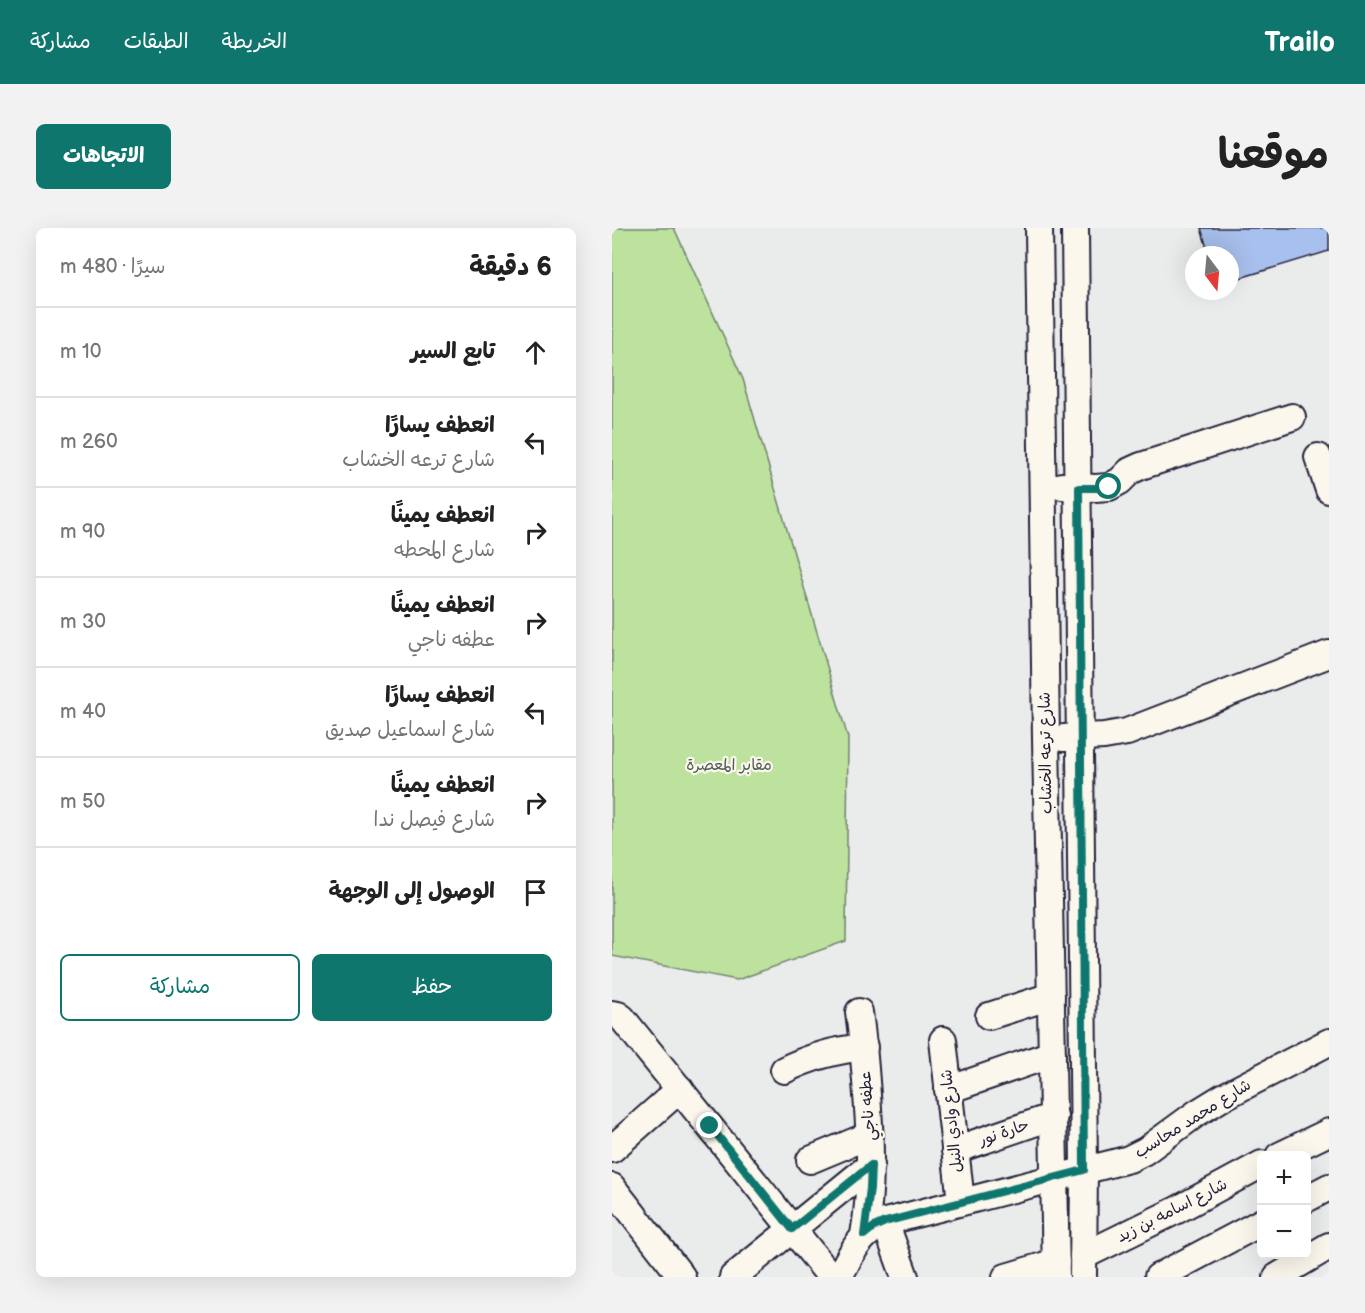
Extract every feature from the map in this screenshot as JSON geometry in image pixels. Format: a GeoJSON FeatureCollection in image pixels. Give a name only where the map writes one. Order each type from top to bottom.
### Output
{"type":"FeatureCollection","features":[{"type":"Feature","properties":{"kind":"street","name":"شارع ترعه الخشاب"},"geometry":{"type":"LineString","coordinates":[[1039,228],[1056,1269]]}},
{"type":"Feature","properties":{"kind":"street","name":"شارع ترعه الخشاب"},"geometry":{"type":"LineString","coordinates":[[1076,228],[1083,1266]]}},
{"type":"Feature","properties":{"kind":"street"},"geometry":{"type":"LineString","coordinates":[[1044,484],[1079,488],[1109,487],[1130,471],[1141,466],[1292,417]]}},
{"type":"Feature","properties":{"kind":"street"},"geometry":{"type":"LineString","coordinates":[[1318,457],[1329,490]]}},
{"type":"Feature","properties":{"kind":"street"},"geometry":{"type":"LineString","coordinates":[[1046,738],[1104,736],[1127,732],[1329,654]]}},
{"type":"Feature","properties":{"kind":"street"},"geometry":{"type":"LineString","coordinates":[[989,1016],[1051,996]]}},
{"type":"Feature","properties":{"kind":"street","name":"عطفه ناجي"},"geometry":{"type":"LineString","coordinates":[[859,1012],[864,1047],[871,1165],[864,1235]]}},
{"type":"Feature","properties":{"kind":"street"},"geometry":{"type":"LineString","coordinates":[[617,1016],[680,1089],[831,1277]]}},
{"type":"Feature","properties":{"kind":"street","name":"شارع وادي النيل"},"geometry":{"type":"LineString","coordinates":[[943,1040],[961,1202]]}},
{"type":"Feature","properties":{"kind":"street","name":"شارع محمد محاسب"},"geometry":{"type":"LineString","coordinates":[[864,1235],[885,1222],[1129,1159],[1223,1097],[1329,1042]]}},
{"type":"Feature","properties":{"kind":"street"},"geometry":{"type":"LineString","coordinates":[[784,1070],[823,1054],[864,1047]]}},
{"type":"Feature","properties":{"kind":"street"},"geometry":{"type":"LineString","coordinates":[[948,1090],[1052,1054]]}},
{"type":"Feature","properties":{"kind":"street"},"geometry":{"type":"LineString","coordinates":[[612,1149],[680,1089]]}},
{"type":"Feature","properties":{"kind":"street","name":"حارة نور"},"geometry":{"type":"LineString","coordinates":[[955,1150],[1054,1116]]}},
{"type":"Feature","properties":{"kind":"street"},"geometry":{"type":"LineString","coordinates":[[1288,1151],[1329,1132]]}},
{"type":"Feature","properties":{"kind":"street"},"geometry":{"type":"LineString","coordinates":[[810,1160],[870,1135]]}},
{"type":"Feature","properties":{"kind":"street"},"geometry":{"type":"LineString","coordinates":[[733,1277],[871,1165]]}},
{"type":"Feature","properties":{"kind":"street","name":"شارع اسامه بن زيد"},"geometry":{"type":"LineString","coordinates":[[1083,1266],[1177,1210],[1257,1167]]}},
{"type":"Feature","properties":{"kind":"street"},"geometry":{"type":"LineString","coordinates":[[612,1186],[682,1277]]}},
{"type":"Feature","properties":{"kind":"street"},"geometry":{"type":"LineString","coordinates":[[1311,1196],[1329,1187]]}},
{"type":"Feature","properties":{"kind":"street"},"geometry":{"type":"LineString","coordinates":[[885,1222],[905,1277]]}},
{"type":"Feature","properties":{"kind":"street"},"geometry":{"type":"LineString","coordinates":[[1158,1277],[1257,1225]]}},
{"type":"Feature","properties":{"kind":"street"},"geometry":{"type":"LineString","coordinates":[[839,1277],[856,1244],[864,1235]]}},
{"type":"Feature","properties":{"kind":"street"},"geometry":{"type":"LineString","coordinates":[[1277,1277],[1329,1246]]}},
{"type":"Feature","properties":{"kind":"street"},"geometry":{"type":"LineString","coordinates":[[1006,1277],[1056,1269]]}},
{"type":"Feature","properties":{"kind":"green space","name":"مقابر المعصرة"},"geometry":{"type":"Polygon","coordinates":[[[612,228],[674,228],[743,379],[848,738],[846,941],[737,980],[612,956],[612,228]]]}},
{"type":"Feature","properties":{"kind":"building"},"geometry":{"type":"Polygon","coordinates":[[[1201,228],[1329,228],[1329,251],[1239,278],[1239,246],[1206,246],[1201,228]]]}},
{"type":"Feature","properties":{"kind":"route"},"geometry":{"type":"LineString","coordinates":[[710,1126],[792,1229],[871,1165],[864,1235],[885,1222],[1084,1170],[1079,488],[1109,487]]}}]}
